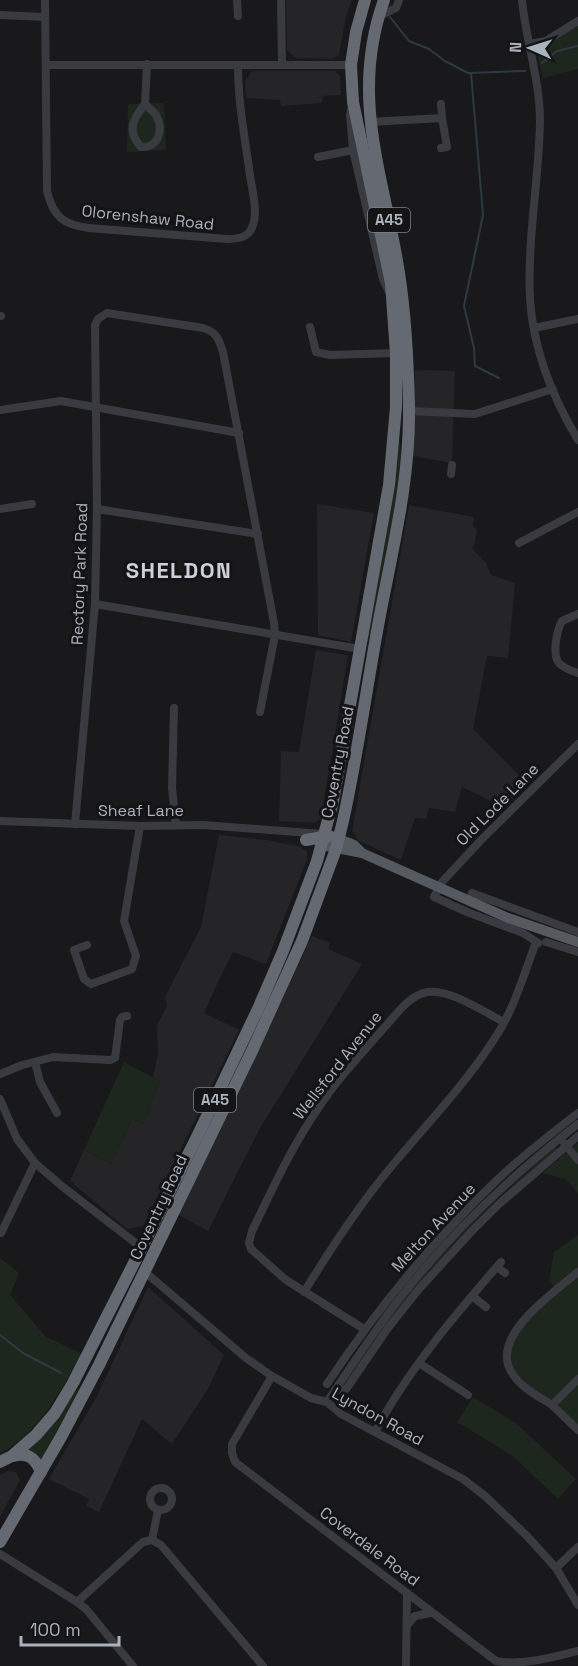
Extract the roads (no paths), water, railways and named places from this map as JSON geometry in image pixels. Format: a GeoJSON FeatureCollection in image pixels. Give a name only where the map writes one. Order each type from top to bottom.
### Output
{"type":"FeatureCollection","features":[{"type":"Feature","properties":{"kind":"highway","name":"Coventry Road"},"geometry":{"type":"LineString","coordinates":[[41,1472],[94,1375],[276,1002],[302,941],[352,781],[396,411],[393,302],[353,102],[351,65],[356,32],[365,0]]}},
{"type":"Feature","properties":{"kind":"highway","name":"A45"},"geometry":{"type":"LineString","coordinates":[[367,648],[380,616],[406,473],[409,411],[405,311],[370,122],[369,68],[375,30],[384,0]]}},
{"type":"Feature","properties":{"kind":"highway"},"geometry":{"type":"LineString","coordinates":[[351,65],[364,56],[369,35],[375,30]]}},
{"type":"Feature","properties":{"kind":"highway","name":"Coventry Road"},"geometry":{"type":"LineString","coordinates":[[0,1462],[12,1456],[36,1435],[55,1413],[73,1383],[196,1139],[283,951],[295,933],[332,841],[339,772],[347,752],[367,648]]}},
{"type":"Feature","properties":{"kind":"highway"},"geometry":{"type":"LineString","coordinates":[[307,836],[332,841]]}},
{"type":"Feature","properties":{"kind":"highway"},"geometry":{"type":"LineString","coordinates":[[73,1383],[89,1366],[136,1274],[145,1272]]}},
{"type":"Feature","properties":{"kind":"highway"},"geometry":{"type":"LineString","coordinates":[[12,1456],[25,1454],[30,1456],[41,1472]]}},
{"type":"Feature","properties":{"kind":"highway","name":"A45"},"geometry":{"type":"LineString","coordinates":[[0,1542],[41,1472]]}},
{"type":"Feature","properties":{"kind":"main road"},"geometry":{"type":"LineString","coordinates":[[332,841],[439,888],[546,940],[578,942]]}},
{"type":"Feature","properties":{"kind":"street","name":"Olorenshaw Road"},"geometry":{"type":"LineString","coordinates":[[45,0],[47,191],[57,216],[80,226],[227,239],[240,239],[246,235],[253,227],[254,204],[239,95],[238,65]]}},
{"type":"Feature","properties":{"kind":"street"},"geometry":{"type":"LineString","coordinates":[[237,0],[237,16]]}},
{"type":"Feature","properties":{"kind":"street"},"geometry":{"type":"LineString","coordinates":[[280,0],[282,64]]}},
{"type":"Feature","properties":{"kind":"street"},"geometry":{"type":"LineString","coordinates":[[378,17],[396,8],[399,0]]}},
{"type":"Feature","properties":{"kind":"street"},"geometry":{"type":"LineString","coordinates":[[522,0],[540,122],[530,298],[542,360],[553,389],[574,425],[578,440]]}},
{"type":"Feature","properties":{"kind":"street"},"geometry":{"type":"LineString","coordinates":[[0,15],[45,17]]}},
{"type":"Feature","properties":{"kind":"street"},"geometry":{"type":"LineString","coordinates":[[529,44],[546,41],[578,21]]}},
{"type":"Feature","properties":{"kind":"street"},"geometry":{"type":"LineString","coordinates":[[145,104],[156,116],[160,127],[157,140],[150,147],[141,147],[137,143],[131,128],[132,122],[145,104],[147,64]]}},
{"type":"Feature","properties":{"kind":"street"},"geometry":{"type":"LineString","coordinates":[[46,65],[351,65]]}},
{"type":"Feature","properties":{"kind":"street","name":"Coventry Road"},"geometry":{"type":"LineString","coordinates":[[353,102],[350,115],[353,150],[383,279],[393,302]]}},
{"type":"Feature","properties":{"kind":"street"},"geometry":{"type":"LineString","coordinates":[[441,104],[447,147],[441,148]]}},
{"type":"Feature","properties":{"kind":"street"},"geometry":{"type":"LineString","coordinates":[[370,122],[442,118]]}},
{"type":"Feature","properties":{"kind":"street"},"geometry":{"type":"LineString","coordinates":[[318,157],[353,150]]}},
{"type":"Feature","properties":{"kind":"street","name":"Rectory Park Road"},"geometry":{"type":"LineString","coordinates":[[75,824],[95,604],[97,508],[95,325],[101,316],[111,313],[203,328],[215,333],[223,352],[239,433]]}},
{"type":"Feature","properties":{"kind":"street"},"geometry":{"type":"LineString","coordinates":[[534,328],[578,320]]}},
{"type":"Feature","properties":{"kind":"street"},"geometry":{"type":"LineString","coordinates":[[310,327],[316,352],[330,355],[396,353]]}},
{"type":"Feature","properties":{"kind":"street"},"geometry":{"type":"LineString","coordinates":[[409,411],[475,414],[553,389]]}},
{"type":"Feature","properties":{"kind":"street"},"geometry":{"type":"LineString","coordinates":[[0,410],[53,401],[239,433],[275,635],[260,712]]}},
{"type":"Feature","properties":{"kind":"street"},"geometry":{"type":"LineString","coordinates":[[0,509],[32,504]]}},
{"type":"Feature","properties":{"kind":"street"},"geometry":{"type":"LineString","coordinates":[[97,508],[258,534]]}},
{"type":"Feature","properties":{"kind":"street"},"geometry":{"type":"LineString","coordinates":[[519,543],[578,512]]}},
{"type":"Feature","properties":{"kind":"street"},"geometry":{"type":"LineString","coordinates":[[95,604],[275,635],[367,648]]}},
{"type":"Feature","properties":{"kind":"street"},"geometry":{"type":"LineString","coordinates":[[578,614],[561,621],[556,632],[556,659],[561,665],[578,673]]}},
{"type":"Feature","properties":{"kind":"street"},"geometry":{"type":"LineString","coordinates":[[174,708],[172,788],[176,825]]}},
{"type":"Feature","properties":{"kind":"street","name":"Old Lode Lane"},"geometry":{"type":"LineString","coordinates":[[439,888],[482,839],[578,744]]}},
{"type":"Feature","properties":{"kind":"street","name":"Sheaf Lane"},"geometry":{"type":"LineString","coordinates":[[0,821],[140,826],[228,826],[307,836]]}},
{"type":"Feature","properties":{"kind":"street"},"geometry":{"type":"LineString","coordinates":[[87,945],[74,950],[86,982],[91,984],[132,969],[136,956],[124,921],[140,826]]}},
{"type":"Feature","properties":{"kind":"street"},"geometry":{"type":"LineString","coordinates":[[439,888],[434,897],[467,912],[524,929],[578,952]]}},
{"type":"Feature","properties":{"kind":"street"},"geometry":{"type":"LineString","coordinates":[[469,902],[472,893],[578,932]]}},
{"type":"Feature","properties":{"kind":"street"},"geometry":{"type":"LineString","coordinates":[[304,1292],[346,1225],[394,1162],[465,1080],[494,1040],[512,1008],[535,945],[546,940]]}},
{"type":"Feature","properties":{"kind":"street","name":"Wellsford Avenue"},"geometry":{"type":"LineString","coordinates":[[364,1329],[286,1280],[254,1252],[249,1243],[252,1231],[277,1179],[320,1107],[370,1043],[410,1000],[420,994],[445,993],[504,1022]]}},
{"type":"Feature","properties":{"kind":"street"},"geometry":{"type":"LineString","coordinates":[[0,1074],[53,1057],[110,1060],[115,1058],[120,1020],[128,1016]]}},
{"type":"Feature","properties":{"kind":"street"},"geometry":{"type":"LineString","coordinates":[[35,1062],[40,1082],[57,1113]]}},
{"type":"Feature","properties":{"kind":"street"},"geometry":{"type":"LineString","coordinates":[[0,1099],[17,1139],[36,1163],[63,1187],[142,1248]]}},
{"type":"Feature","properties":{"kind":"street","name":"Melton Avenue"},"geometry":{"type":"LineString","coordinates":[[328,1382],[431,1247],[498,1179],[578,1113]]}},
{"type":"Feature","properties":{"kind":"street","name":"Melton Avenue"},"geometry":{"type":"LineString","coordinates":[[337,1388],[342,1391],[347,1388],[388,1328],[419,1289],[471,1232],[563,1142],[578,1124]]}},
{"type":"Feature","properties":{"kind":"street","name":"Melton Avenue"},"geometry":{"type":"LineString","coordinates":[[327,1402],[337,1388],[360,1343],[364,1329],[377,1320],[479,1211],[563,1142],[578,1136]]}},
{"type":"Feature","properties":{"kind":"street"},"geometry":{"type":"LineString","coordinates":[[563,1142],[578,1160]]}},
{"type":"Feature","properties":{"kind":"street"},"geometry":{"type":"LineString","coordinates":[[1,1233],[36,1163]]}},
{"type":"Feature","properties":{"kind":"street"},"geometry":{"type":"LineString","coordinates":[[375,1432],[392,1399],[472,1296],[499,1264],[505,1273]]}},
{"type":"Feature","properties":{"kind":"street","name":"Lyndon Road"},"geometry":{"type":"LineString","coordinates":[[145,1272],[223,1340],[272,1377],[311,1398],[327,1402],[341,1414],[463,1479],[485,1496],[533,1542],[556,1568],[578,1605]]}},
{"type":"Feature","properties":{"kind":"street"},"geometry":{"type":"LineString","coordinates":[[578,1272],[528,1316],[512,1335],[507,1346],[507,1361],[515,1378],[552,1405],[578,1430]]}},
{"type":"Feature","properties":{"kind":"street"},"geometry":{"type":"LineString","coordinates":[[472,1296],[486,1307]]}},
{"type":"Feature","properties":{"kind":"street"},"geometry":{"type":"LineString","coordinates":[[418,1363],[468,1395]]}},
{"type":"Feature","properties":{"kind":"street","name":"Coverdale Road"},"geometry":{"type":"LineString","coordinates":[[272,1377],[232,1444],[235,1462],[496,1661],[508,1666],[519,1665],[578,1651]]}},
{"type":"Feature","properties":{"kind":"street"},"geometry":{"type":"LineString","coordinates":[[552,1405],[578,1379]]}},
{"type":"Feature","properties":{"kind":"street"},"geometry":{"type":"LineString","coordinates":[[152,1540],[158,1510]]}},
{"type":"Feature","properties":{"kind":"street"},"geometry":{"type":"LineString","coordinates":[[77,1602],[142,1542],[152,1540],[161,1545],[263,1666]]}},
{"type":"Feature","properties":{"kind":"street"},"geometry":{"type":"LineString","coordinates":[[556,1568],[578,1547]]}},
{"type":"Feature","properties":{"kind":"street"},"geometry":{"type":"LineString","coordinates":[[0,1554],[86,1609],[133,1666]]}},
{"type":"Feature","properties":{"kind":"street"},"geometry":{"type":"LineString","coordinates":[[406,1666],[407,1593]]}},
{"type":"Feature","properties":{"kind":"street"},"geometry":{"type":"LineString","coordinates":[[407,1625],[416,1616],[431,1613]]}},
{"type":"Feature","properties":{"kind":"waterway"},"geometry":{"type":"LineString","coordinates":[[390,17],[409,41],[429,49],[445,61],[468,73],[525,71]]}},
{"type":"Feature","properties":{"kind":"waterway"},"geometry":{"type":"LineString","coordinates":[[542,63],[557,51],[578,46]]}},
{"type":"Feature","properties":{"kind":"waterway"},"geometry":{"type":"LineString","coordinates":[[471,73],[483,215],[464,306],[474,348],[475,366],[499,378]]}},
{"type":"Feature","properties":{"kind":"waterway"},"geometry":{"type":"LineString","coordinates":[[0,1335],[23,1353],[61,1373]]}},
{"type":"Feature","properties":{"kind":"district","name":"SHELDON"},"geometry":{"type":"Point","coordinates":[179,570]}}]}
